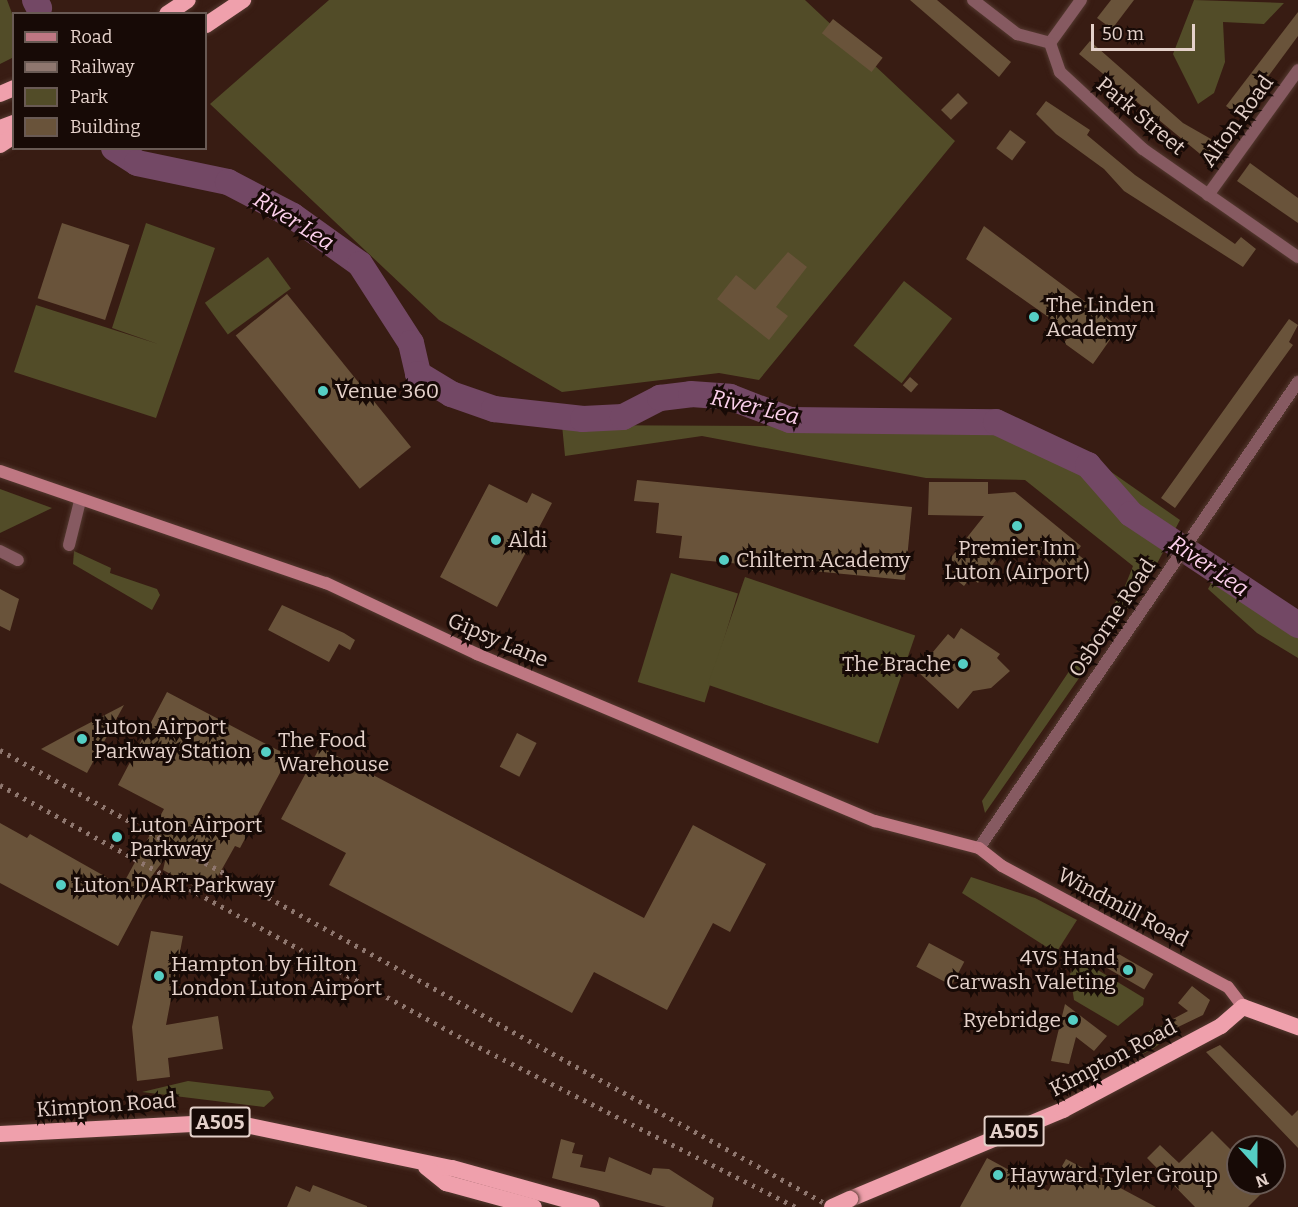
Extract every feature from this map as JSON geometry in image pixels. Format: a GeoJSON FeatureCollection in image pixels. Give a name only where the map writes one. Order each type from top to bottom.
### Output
{"type":"FeatureCollection","features":[{"type":"Feature","properties":{"kind":"highway"},"geometry":{"type":"LineString","coordinates":[[170,12],[188,0]]}},
{"type":"Feature","properties":{"kind":"highway"},"geometry":{"type":"LineString","coordinates":[[207,24],[243,0]]}},
{"type":"Feature","properties":{"kind":"highway"},"geometry":{"type":"LineString","coordinates":[[1243,1006],[1298,1027]]}},
{"type":"Feature","properties":{"kind":"highway","name":"Kimpton Road"},"geometry":{"type":"LineString","coordinates":[[832,1207],[1063,1110],[1221,1026],[1243,1006]]}},
{"type":"Feature","properties":{"kind":"highway","name":"Kimpton Road"},"geometry":{"type":"LineString","coordinates":[[0,1134],[231,1122],[286,1130],[426,1167],[452,1168],[592,1207]]}},
{"type":"Feature","properties":{"kind":"highway","name":"Kimpton Road"},"geometry":{"type":"LineString","coordinates":[[426,1167],[446,1183],[534,1207]]}},
{"type":"Feature","properties":{"kind":"main road","name":"Gipsy Lane"},"geometry":{"type":"LineString","coordinates":[[0,471],[80,501],[326,583],[477,654],[875,821],[979,848]]}},
{"type":"Feature","properties":{"kind":"main road","name":"Windmill Road"},"geometry":{"type":"LineString","coordinates":[[979,848],[1002,866],[1228,987],[1243,1006]]}},
{"type":"Feature","properties":{"kind":"street"},"geometry":{"type":"LineString","coordinates":[[973,0],[1017,34],[1050,44],[1081,0]]}},
{"type":"Feature","properties":{"kind":"street","name":"Park Street"},"geometry":{"type":"LineString","coordinates":[[1050,44],[1051,54],[1068,79],[1143,149],[1298,256]]}},
{"type":"Feature","properties":{"kind":"street","name":"Alton Road"},"geometry":{"type":"LineString","coordinates":[[1208,195],[1298,70]]}},
{"type":"Feature","properties":{"kind":"street","name":"Osborne Road"},"geometry":{"type":"LineString","coordinates":[[979,848],[1197,523],[1298,382]]}},
{"type":"Feature","properties":{"kind":"street"},"geometry":{"type":"LineString","coordinates":[[69,545],[80,501]]}},
{"type":"Feature","properties":{"kind":"street"},"geometry":{"type":"LineString","coordinates":[[0,551],[18,560]]}},
{"type":"Feature","properties":{"kind":"green space"},"geometry":{"type":"Polygon","coordinates":[[[0,0],[7,0],[12,13],[12,58],[0,64],[0,0]]]}},
{"type":"Feature","properties":{"kind":"green space"},"geometry":{"type":"Polygon","coordinates":[[[329,0],[805,0],[955,141],[759,380],[719,373],[562,392],[439,320],[210,104],[329,0]]]}},
{"type":"Feature","properties":{"kind":"green space"},"geometry":{"type":"Polygon","coordinates":[[[1194,0],[1284,3],[1264,24],[1223,22],[1225,62],[1214,93],[1198,104],[1173,54],[1194,0]]]}},
{"type":"Feature","properties":{"kind":"green space"},"geometry":{"type":"Polygon","coordinates":[[[146,223],[215,248],[156,418],[14,372],[36,305],[158,344],[112,328],[146,223]]]}},
{"type":"Feature","properties":{"kind":"green space"},"geometry":{"type":"Polygon","coordinates":[[[268,257],[291,289],[228,334],[205,303],[268,257]]]}},
{"type":"Feature","properties":{"kind":"green space"},"geometry":{"type":"Polygon","coordinates":[[[904,281],[952,319],[902,383],[854,346],[904,281]]]}},
{"type":"Feature","properties":{"kind":"green space"},"geometry":{"type":"Polygon","coordinates":[[[562,425],[982,427],[1077,448],[1180,520],[1151,575],[985,813],[982,801],[1123,591],[1133,566],[1025,480],[926,478],[702,436],[565,456],[562,425]]]}},
{"type":"Feature","properties":{"kind":"green space"},"geometry":{"type":"Polygon","coordinates":[[[0,489],[52,508],[0,533],[0,489]]]}},
{"type":"Feature","properties":{"kind":"green space"},"geometry":{"type":"Polygon","coordinates":[[[74,551],[111,568],[110,573],[157,589],[160,595],[152,610],[73,564],[74,551]]]}},
{"type":"Feature","properties":{"kind":"green space"},"geometry":{"type":"Polygon","coordinates":[[[1220,566],[1298,616],[1298,658],[1257,633],[1208,589],[1220,566]]]}},
{"type":"Feature","properties":{"kind":"green space"},"geometry":{"type":"Polygon","coordinates":[[[671,573],[738,593],[705,702],[638,682],[671,573]]]}},
{"type":"Feature","properties":{"kind":"green space"},"geometry":{"type":"Polygon","coordinates":[[[745,577],[915,636],[878,743],[708,685],[745,577]]]}},
{"type":"Feature","properties":{"kind":"green space"},"geometry":{"type":"Polygon","coordinates":[[[971,877],[1035,898],[1077,920],[1056,953],[962,893],[971,877]]]}},
{"type":"Feature","properties":{"kind":"green space"},"geometry":{"type":"Polygon","coordinates":[[[1078,958],[1144,998],[1143,1005],[1118,1026],[1074,1000],[1070,974],[1078,958]]]}},
{"type":"Feature","properties":{"kind":"green space"},"geometry":{"type":"Polygon","coordinates":[[[1168,1025],[1165,1040],[1153,1049],[1128,1061],[1124,1055],[1154,1027],[1168,1025]]]}},
{"type":"Feature","properties":{"kind":"green space"},"geometry":{"type":"Polygon","coordinates":[[[188,1081],[270,1091],[274,1098],[264,1107],[142,1092],[188,1081]]]}},
{"type":"Feature","properties":{"kind":"building"},"geometry":{"type":"Polygon","coordinates":[[[910,0],[937,0],[1011,62],[999,77],[910,0]]]}},
{"type":"Feature","properties":{"kind":"building"},"geometry":{"type":"Polygon","coordinates":[[[1111,0],[1134,0],[1112,29],[1097,18],[1111,0]]]}},
{"type":"Feature","properties":{"kind":"building"},"geometry":{"type":"Polygon","coordinates":[[[1298,12],[1298,36],[1239,116],[1226,106],[1298,12]]]}},
{"type":"Feature","properties":{"kind":"building"},"geometry":{"type":"Polygon","coordinates":[[[833,19],[883,58],[872,72],[822,33],[833,19]]]}},
{"type":"Feature","properties":{"kind":"building"},"geometry":{"type":"Polygon","coordinates":[[[1090,41],[1183,123],[1218,143],[1205,158],[1079,54],[1090,41]]]}},
{"type":"Feature","properties":{"kind":"building"},"geometry":{"type":"Polygon","coordinates":[[[958,93],[968,103],[951,120],[941,110],[958,93]]]}},
{"type":"Feature","properties":{"kind":"building"},"geometry":{"type":"Polygon","coordinates":[[[1046,101],[1090,130],[1087,135],[1135,175],[1235,244],[1241,237],[1256,249],[1243,267],[1124,191],[1104,169],[1056,134],[1036,114],[1046,101]]]}},
{"type":"Feature","properties":{"kind":"building"},"geometry":{"type":"Polygon","coordinates":[[[1010,130],[1026,142],[1012,160],[996,148],[1010,130]]]}},
{"type":"Feature","properties":{"kind":"building"},"geometry":{"type":"Polygon","coordinates":[[[1250,163],[1298,198],[1298,223],[1237,181],[1250,163]]]}},
{"type":"Feature","properties":{"kind":"building"},"geometry":{"type":"Polygon","coordinates":[[[62,223],[130,245],[105,320],[38,298],[62,223]]]}},
{"type":"Feature","properties":{"kind":"building"},"geometry":{"type":"Polygon","coordinates":[[[984,226],[1119,327],[1093,364],[1064,343],[1071,333],[966,259],[984,226]]]}},
{"type":"Feature","properties":{"kind":"building"},"geometry":{"type":"Polygon","coordinates":[[[788,252],[807,267],[776,307],[788,316],[769,340],[717,299],[736,275],[755,290],[788,252]]]}},
{"type":"Feature","properties":{"kind":"building","name":"Venue 360"},"geometry":{"type":"Polygon","coordinates":[[[287,294],[411,447],[360,489],[236,336],[287,294]]]}},
{"type":"Feature","properties":{"kind":"building"},"geometry":{"type":"Polygon","coordinates":[[[1289,319],[1298,325],[1289,342],[1293,345],[1175,508],[1161,498],[1289,319]]]}},
{"type":"Feature","properties":{"kind":"building"},"geometry":{"type":"Polygon","coordinates":[[[910,377],[918,384],[911,393],[903,385],[910,377]]]}},
{"type":"Feature","properties":{"kind":"building"},"geometry":{"type":"Polygon","coordinates":[[[637,480],[912,507],[905,580],[679,558],[682,536],[656,533],[659,503],[634,501],[637,480]]]}},
{"type":"Feature","properties":{"kind":"building","name":"Premier Inn Luton (Airport)"},"geometry":{"type":"Polygon","coordinates":[[[929,482],[988,482],[988,494],[1015,492],[1081,546],[1076,553],[1085,560],[1074,574],[1066,568],[1061,573],[1015,536],[978,583],[971,577],[964,586],[950,575],[958,565],[950,559],[984,516],[928,515],[929,482]]]}},
{"type":"Feature","properties":{"kind":"building","name":"Aldi"},"geometry":{"type":"Polygon","coordinates":[[[489,484],[527,503],[532,493],[552,503],[497,607],[440,577],[489,484]]]}},
{"type":"Feature","properties":{"kind":"building"},"geometry":{"type":"Polygon","coordinates":[[[0,589],[19,599],[10,631],[0,626],[0,589]]]}},
{"type":"Feature","properties":{"kind":"building"},"geometry":{"type":"Polygon","coordinates":[[[282,605],[355,640],[350,650],[339,644],[329,662],[268,630],[282,605]]]}},
{"type":"Feature","properties":{"kind":"building","name":"The Brache"},"geometry":{"type":"Polygon","coordinates":[[[961,628],[1000,654],[997,658],[1010,671],[991,688],[973,691],[958,709],[917,671],[948,634],[954,639],[961,628]]]}},
{"type":"Feature","properties":{"kind":"building"},"geometry":{"type":"Polygon","coordinates":[[[167,692],[289,756],[240,848],[235,846],[208,894],[163,870],[166,857],[146,884],[150,886],[118,946],[0,883],[0,823],[27,838],[30,834],[122,886],[164,809],[118,785],[167,692]]]}},
{"type":"Feature","properties":{"kind":"building","name":"Luton Airport Parkway Station"},"geometry":{"type":"Polygon","coordinates":[[[124,705],[87,773],[41,749],[76,730],[124,705]]]}},
{"type":"Feature","properties":{"kind":"building"},"geometry":{"type":"Polygon","coordinates":[[[517,733],[537,743],[519,777],[500,767],[517,733]]]}},
{"type":"Feature","properties":{"kind":"building"},"geometry":{"type":"Polygon","coordinates":[[[320,747],[644,918],[693,825],[766,864],[730,932],[713,923],[667,1010],[594,972],[572,1013],[329,885],[346,853],[281,819],[320,747]]]}},
{"type":"Feature","properties":{"kind":"building","name":"Hampton by Hilton London Luton Airport"},"geometry":{"type":"Polygon","coordinates":[[[151,931],[183,936],[166,1025],[218,1016],[223,1049],[168,1058],[170,1077],[137,1081],[132,1027],[151,931]]]}},
{"type":"Feature","properties":{"kind":"building"},"geometry":{"type":"Polygon","coordinates":[[[929,943],[964,962],[952,986],[916,967],[929,943]]]}},
{"type":"Feature","properties":{"kind":"building","name":"4VS Hand Carwash Valeting"},"geometry":{"type":"Polygon","coordinates":[[[1110,949],[1153,974],[1144,990],[1101,965],[1110,949]]]}},
{"type":"Feature","properties":{"kind":"building"},"geometry":{"type":"Polygon","coordinates":[[[1192,986],[1210,1000],[1203,1015],[1176,1028],[1171,1020],[1188,1011],[1178,1003],[1192,986]]]}},
{"type":"Feature","properties":{"kind":"building","name":"Ryebridge"},"geometry":{"type":"Polygon","coordinates":[[[1065,1004],[1107,1036],[1094,1051],[1076,1037],[1069,1064],[1051,1061],[1065,1004]]]}},
{"type":"Feature","properties":{"kind":"building"},"geometry":{"type":"Polygon","coordinates":[[[1220,1045],[1292,1116],[1298,1110],[1298,1148],[1286,1135],[1206,1052],[1220,1045]]]}},
{"type":"Feature","properties":{"kind":"building"},"geometry":{"type":"Polygon","coordinates":[[[1212,1131],[1226,1145],[1226,1195],[1260,1195],[1248,1207],[1195,1207],[1147,1158],[1160,1145],[1179,1163],[1212,1131]]]}},
{"type":"Feature","properties":{"kind":"building"},"geometry":{"type":"Polygon","coordinates":[[[561,1139],[575,1143],[572,1153],[583,1155],[580,1167],[605,1172],[609,1157],[651,1175],[653,1168],[669,1169],[714,1198],[712,1207],[666,1207],[552,1178],[561,1139]]]}},
{"type":"Feature","properties":{"kind":"building","name":"Hayward Tyler Group"},"geometry":{"type":"Polygon","coordinates":[[[987,1158],[1048,1191],[1066,1159],[1156,1207],[960,1207],[987,1158]]]}},
{"type":"Feature","properties":{"kind":"building"},"geometry":{"type":"Polygon","coordinates":[[[313,1185],[367,1207],[287,1207],[296,1186],[310,1192],[313,1185]]]}},
{"type":"Feature","properties":{"kind":"waterway","name":"River Lea"},"geometry":{"type":"LineString","coordinates":[[35,0],[39,8]]}},
{"type":"Feature","properties":{"kind":"waterway","name":"River Lea"},"geometry":{"type":"LineString","coordinates":[[117,150],[137,163],[228,182],[293,216],[360,264],[411,343],[418,374],[451,394],[494,409],[583,419],[623,417],[660,398],[691,394],[730,397],[790,420],[996,422],[1088,465],[1131,514],[1298,625]]}},
{"type":"Feature","properties":{"kind":"railway"},"geometry":{"type":"LineString","coordinates":[[0,750],[832,1207]]}},
{"type":"Feature","properties":{"kind":"railway"},"geometry":{"type":"LineString","coordinates":[[0,785],[471,1043],[796,1207]]}},
{"type":"Feature","properties":{"kind":"place","name":"The Linden Academy"},"geometry":{"type":"Point","coordinates":[1034,317]}},
{"type":"Feature","properties":{"kind":"place","name":"Venue 360"},"geometry":{"type":"Point","coordinates":[323,391]}},
{"type":"Feature","properties":{"kind":"place","name":"Premier Inn Luton (Airport)"},"geometry":{"type":"Point","coordinates":[1017,526]}},
{"type":"Feature","properties":{"kind":"place","name":"Aldi"},"geometry":{"type":"Point","coordinates":[496,540]}},
{"type":"Feature","properties":{"kind":"place","name":"Chiltern Academy"},"geometry":{"type":"Point","coordinates":[724,560]}},
{"type":"Feature","properties":{"kind":"place","name":"The Brache"},"geometry":{"type":"Point","coordinates":[963,664]}},
{"type":"Feature","properties":{"kind":"place","name":"Luton Airport Parkway Station"},"geometry":{"type":"Point","coordinates":[82,739]}},
{"type":"Feature","properties":{"kind":"place","name":"The Food Warehouse"},"geometry":{"type":"Point","coordinates":[266,752]}},
{"type":"Feature","properties":{"kind":"place","name":"Luton Airport Parkway"},"geometry":{"type":"Point","coordinates":[117,837]}},
{"type":"Feature","properties":{"kind":"place","name":"Luton DART Parkway"},"geometry":{"type":"Point","coordinates":[61,885]}},
{"type":"Feature","properties":{"kind":"place","name":"4VS Hand Carwash Valeting"},"geometry":{"type":"Point","coordinates":[1128,970]}},
{"type":"Feature","properties":{"kind":"place","name":"Hampton by Hilton London Luton Airport"},"geometry":{"type":"Point","coordinates":[159,976]}},
{"type":"Feature","properties":{"kind":"place","name":"Ryebridge"},"geometry":{"type":"Point","coordinates":[1073,1020]}},
{"type":"Feature","properties":{"kind":"place","name":"Hayward Tyler Group"},"geometry":{"type":"Point","coordinates":[998,1175]}}]}
